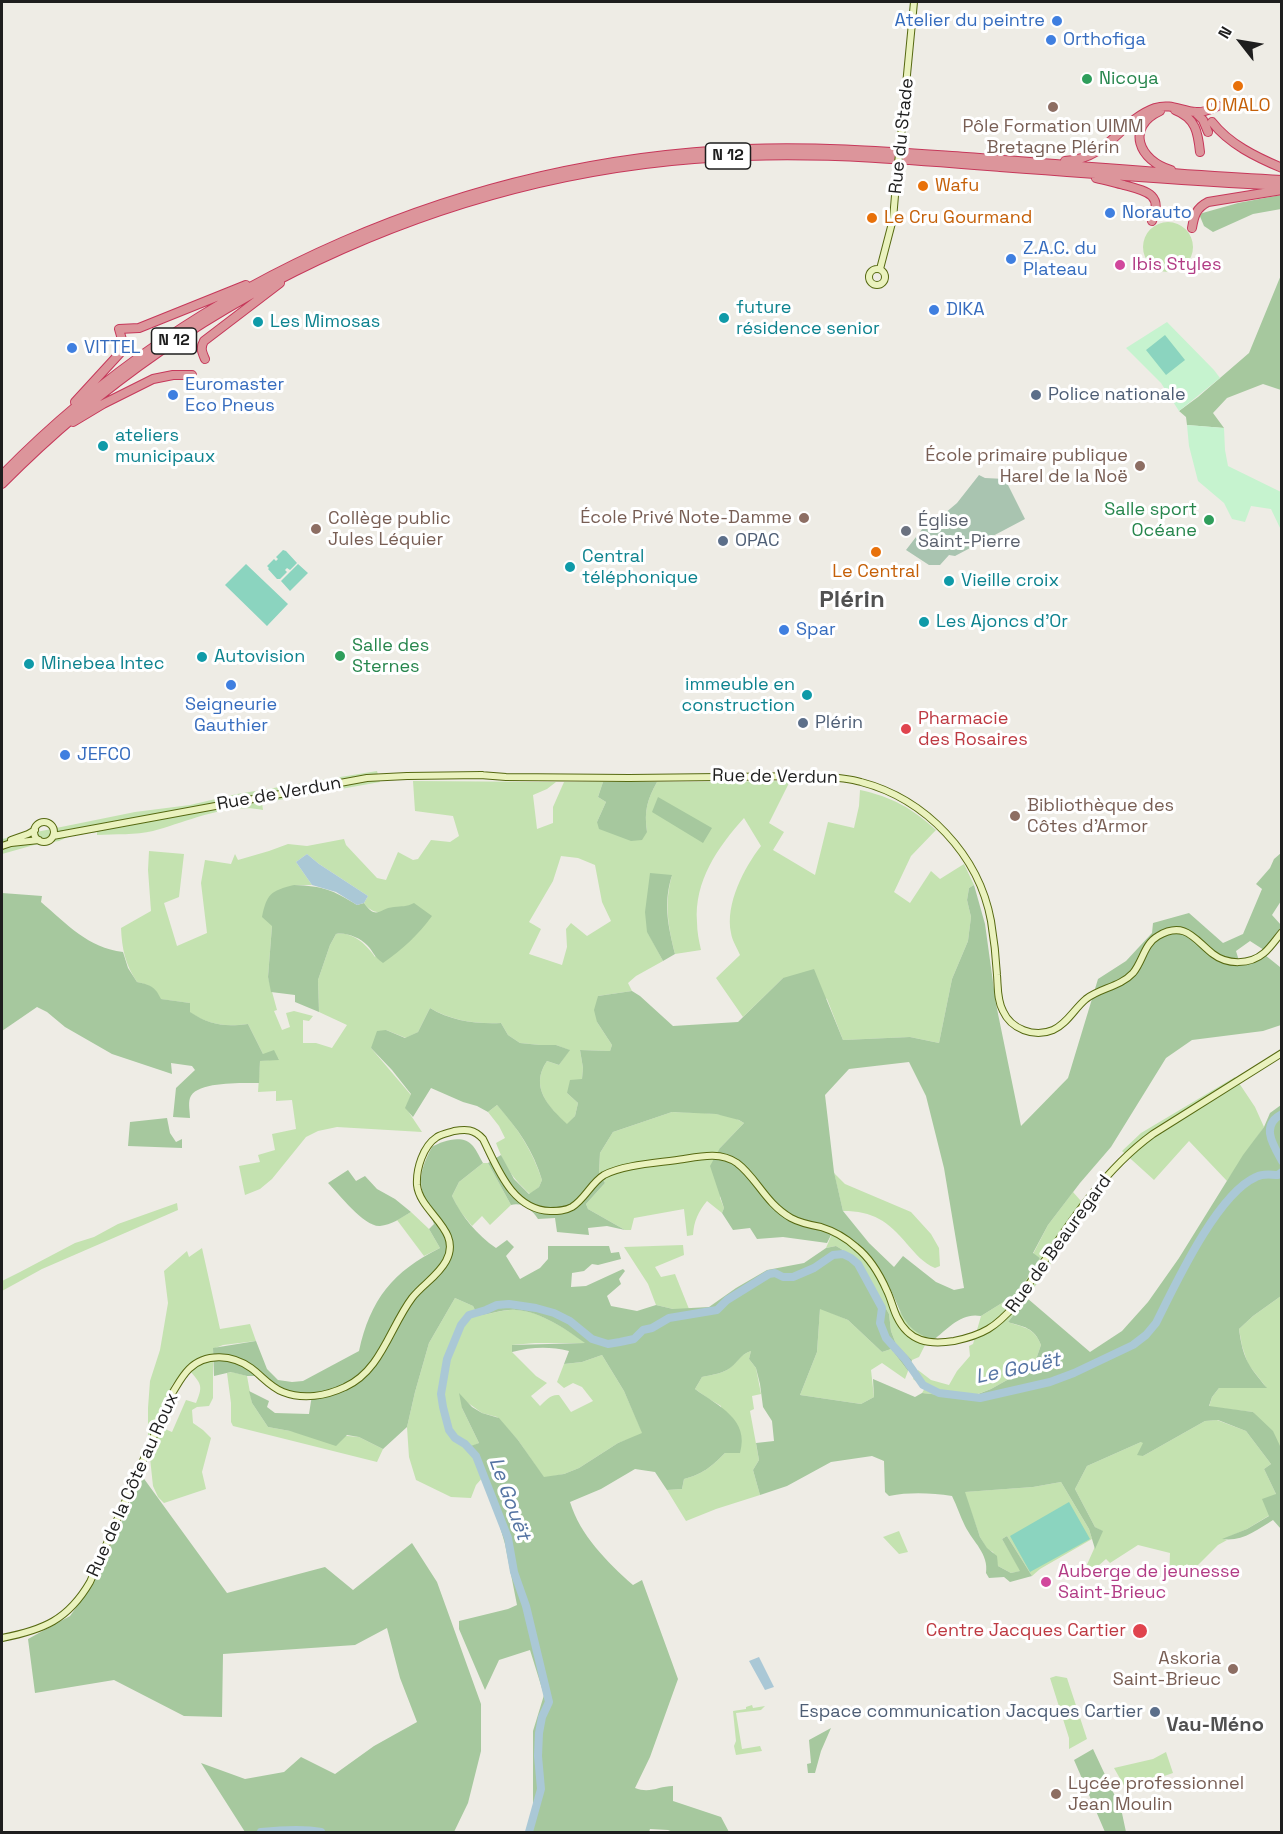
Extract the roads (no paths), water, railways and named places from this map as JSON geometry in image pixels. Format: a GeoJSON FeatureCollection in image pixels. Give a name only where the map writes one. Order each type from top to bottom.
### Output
{"type":"FeatureCollection","features":[{"type":"Feature","properties":{"kind":"highway"},"geometry":{"type":"LineString","coordinates":[[1031,162],[1075,160],[1091,156],[1143,115],[1156,108],[1170,106],[1195,112],[1218,106]]}},
{"type":"Feature","properties":{"kind":"highway"},"geometry":{"type":"LineString","coordinates":[[1181,174],[1156,164],[1144,153],[1140,135],[1147,120],[1162,110],[1185,115],[1195,126],[1200,153]]}},
{"type":"Feature","properties":{"kind":"highway"},"geometry":{"type":"LineString","coordinates":[[1195,112],[1203,120],[1208,132]]}},
{"type":"Feature","properties":{"kind":"highway"},"geometry":{"type":"LineString","coordinates":[[1212,122],[1223,136],[1281,168]]}},
{"type":"Feature","properties":{"kind":"highway","name":"N 12"},"geometry":{"type":"LineString","coordinates":[[2,475],[48,430],[101,386],[210,310],[265,279],[336,244],[420,211],[516,182],[615,162],[711,151],[800,148],[888,152],[1281,180]]}},
{"type":"Feature","properties":{"kind":"highway","name":"N 12"},"geometry":{"type":"LineString","coordinates":[[2,484],[61,428],[111,386],[225,309],[298,270],[392,228],[479,199],[570,177],[651,163],[745,156],[849,156],[1281,188]]}},
{"type":"Feature","properties":{"kind":"highway"},"geometry":{"type":"LineString","coordinates":[[1078,173],[1142,190],[1151,195],[1156,205],[1152,221]]}},
{"type":"Feature","properties":{"kind":"highway"},"geometry":{"type":"LineString","coordinates":[[1192,228],[1195,214],[1201,206],[1208,202],[1281,188]]}},
{"type":"Feature","properties":{"kind":"highway"},"geometry":{"type":"LineString","coordinates":[[205,359],[201,345],[208,336],[298,270]]}},
{"type":"Feature","properties":{"kind":"highway"},"geometry":{"type":"LineString","coordinates":[[48,430],[120,353],[123,343],[119,329],[139,328],[265,279]]}},
{"type":"Feature","properties":{"kind":"highway"},"geometry":{"type":"LineString","coordinates":[[61,428],[153,379],[173,375],[192,375]]}},
{"type":"Feature","properties":{"kind":"main road","name":"Rue du Stade"},"geometry":{"type":"LineString","coordinates":[[880,269],[893,219],[914,2]]}},
{"type":"Feature","properties":{"kind":"main road","name":"Rue de Verdun"},"geometry":{"type":"LineString","coordinates":[[53,836],[367,778],[480,775],[506,777],[602,775],[835,777],[872,785],[915,806],[934,821],[961,851],[988,905],[999,999],[1003,1012],[1009,1021],[1022,1030],[1043,1033],[1063,1024],[1088,998],[1127,978],[1140,964],[1150,942],[1163,933],[1186,932],[1196,937],[1217,956],[1229,961],[1241,962],[1262,955],[1281,932]]}},
{"type":"Feature","properties":{"kind":"main road"},"geometry":{"type":"LineString","coordinates":[[2,845],[39,840],[46,842],[53,836],[53,827],[49,823],[38,824],[35,835],[39,840]]}},
{"type":"Feature","properties":{"kind":"main road","name":"Rue de Verdun"},"geometry":{"type":"LineString","coordinates":[[53,827],[79,830]]}},
{"type":"Feature","properties":{"kind":"main road"},"geometry":{"type":"LineString","coordinates":[[2,845],[35,830]]}},
{"type":"Feature","properties":{"kind":"main road","name":"Rue de Beauregard"},"geometry":{"type":"LineString","coordinates":[[895,1308],[897,1317],[910,1334],[921,1341],[932,1343],[978,1335],[991,1329],[1015,1305],[1090,1197],[1134,1148],[1281,1053]]}},
{"type":"Feature","properties":{"kind":"main road","name":"Rue de la Côte au Roux"},"geometry":{"type":"LineString","coordinates":[[2,1638],[39,1629],[65,1614],[82,1595],[90,1582],[173,1392],[190,1368],[206,1359],[217,1357],[236,1359],[254,1370],[273,1387],[299,1396],[323,1394],[346,1387],[368,1371],[402,1311],[414,1295],[441,1269],[449,1252],[450,1244],[447,1235],[423,1202],[417,1183],[421,1160],[426,1148],[432,1140],[442,1134],[465,1130],[477,1133],[483,1138],[507,1185],[515,1195],[525,1203],[546,1211],[559,1211],[574,1206],[598,1179],[615,1171],[705,1155],[723,1156],[745,1170],[777,1208],[804,1224],[836,1233],[868,1257],[895,1308]]}},
{"type":"Feature","properties":{"kind":"water"},"geometry":{"type":"Polygon","coordinates":[[[307,854],[368,896],[364,903],[357,905],[336,892],[312,885],[296,862],[307,854]]]}},
{"type":"Feature","properties":{"kind":"water"},"geometry":{"type":"Polygon","coordinates":[[[759,1657],[774,1687],[765,1690],[749,1661],[759,1657]]]}},
{"type":"Feature","properties":{"kind":"waterway","name":"Le Gouët"},"geometry":{"type":"LineString","coordinates":[[1282,1114],[1275,1119],[1270,1129],[1272,1142],[1282,1161]]}},
{"type":"Feature","properties":{"kind":"waterway","name":"Le Gouët"},"geometry":{"type":"LineString","coordinates":[[529,1832],[541,1789],[538,1756],[539,1733],[542,1717],[549,1702],[526,1606],[514,1572],[508,1538],[476,1456],[449,1430],[441,1394],[447,1359],[461,1325],[469,1315],[497,1305],[509,1304],[536,1308],[554,1313],[570,1321],[592,1339],[608,1344],[634,1339],[643,1330],[652,1328],[669,1318],[717,1310],[727,1300],[769,1274],[793,1277],[814,1268],[833,1255],[843,1254],[858,1264],[882,1308],[880,1323],[886,1338],[905,1359],[923,1385],[939,1393],[980,1398],[1050,1382],[1133,1345],[1156,1323],[1198,1242],[1227,1202],[1241,1187],[1256,1177],[1278,1175],[1282,1172]]}},
{"type":"Feature","properties":{"kind":"waterway","name":"Le Gouët"},"geometry":{"type":"LineString","coordinates":[[261,1832],[283,1830],[321,1832]]}},
{"type":"Feature","properties":{"kind":"place","name":"Atelier du peintre"},"geometry":{"type":"Point","coordinates":[1057,21]}},
{"type":"Feature","properties":{"kind":"place","name":"Orthofiga"},"geometry":{"type":"Point","coordinates":[1051,40]}},
{"type":"Feature","properties":{"kind":"place","name":"Nicoya"},"geometry":{"type":"Point","coordinates":[1087,79]}},
{"type":"Feature","properties":{"kind":"place","name":"O MALO"},"geometry":{"type":"Point","coordinates":[1238,86]}},
{"type":"Feature","properties":{"kind":"place","name":"Pôle Formation UIMM Bretagne Plérin"},"geometry":{"type":"Point","coordinates":[1053,107]}},
{"type":"Feature","properties":{"kind":"place","name":"Wafu"},"geometry":{"type":"Point","coordinates":[923,186]}},
{"type":"Feature","properties":{"kind":"place","name":"Norauto"},"geometry":{"type":"Point","coordinates":[1110,213]}},
{"type":"Feature","properties":{"kind":"place","name":"Le Cru Gourmand"},"geometry":{"type":"Point","coordinates":[872,218]}},
{"type":"Feature","properties":{"kind":"place","name":"Z.A.C. du Plateau"},"geometry":{"type":"Point","coordinates":[1011,259]}},
{"type":"Feature","properties":{"kind":"place","name":"Ibis Styles"},"geometry":{"type":"Point","coordinates":[1120,265]}},
{"type":"Feature","properties":{"kind":"place","name":"DIKA"},"geometry":{"type":"Point","coordinates":[934,310]}},
{"type":"Feature","properties":{"kind":"place","name":"future résidence senior"},"geometry":{"type":"Point","coordinates":[724,318]}},
{"type":"Feature","properties":{"kind":"place","name":"Les Mimosas"},"geometry":{"type":"Point","coordinates":[258,322]}},
{"type":"Feature","properties":{"kind":"place","name":"VITTEL"},"geometry":{"type":"Point","coordinates":[72,348]}},
{"type":"Feature","properties":{"kind":"place","name":"Euromaster Eco Pneus"},"geometry":{"type":"Point","coordinates":[173,395]}},
{"type":"Feature","properties":{"kind":"place","name":"Police nationale"},"geometry":{"type":"Point","coordinates":[1036,395]}},
{"type":"Feature","properties":{"kind":"place","name":"ateliers municipaux"},"geometry":{"type":"Point","coordinates":[103,446]}},
{"type":"Feature","properties":{"kind":"place","name":"École primaire publique Harel de la Noë"},"geometry":{"type":"Point","coordinates":[1140,466]}},
{"type":"Feature","properties":{"kind":"place","name":"École Privé Note-Damme"},"geometry":{"type":"Point","coordinates":[804,518]}},
{"type":"Feature","properties":{"kind":"place","name":"Salle sport Océane"},"geometry":{"type":"Point","coordinates":[1209,520]}},
{"type":"Feature","properties":{"kind":"place","name":"Collège public Jules Léquier"},"geometry":{"type":"Point","coordinates":[316,529]}},
{"type":"Feature","properties":{"kind":"place","name":"Église Saint-Pierre"},"geometry":{"type":"Point","coordinates":[906,531]}},
{"type":"Feature","properties":{"kind":"place","name":"OPAC"},"geometry":{"type":"Point","coordinates":[723,541]}},
{"type":"Feature","properties":{"kind":"place","name":"Le Central"},"geometry":{"type":"Point","coordinates":[876,552]}},
{"type":"Feature","properties":{"kind":"place","name":"Central téléphonique"},"geometry":{"type":"Point","coordinates":[570,567]}},
{"type":"Feature","properties":{"kind":"place","name":"Vieille croix"},"geometry":{"type":"Point","coordinates":[949,581]}},
{"type":"Feature","properties":{"kind":"place","name":"Les Ajoncs d'Or"},"geometry":{"type":"Point","coordinates":[924,622]}},
{"type":"Feature","properties":{"kind":"place","name":"Spar"},"geometry":{"type":"Point","coordinates":[784,630]}},
{"type":"Feature","properties":{"kind":"place","name":"Salle des Sternes"},"geometry":{"type":"Point","coordinates":[340,656]}},
{"type":"Feature","properties":{"kind":"place","name":"Autovision"},"geometry":{"type":"Point","coordinates":[202,657]}},
{"type":"Feature","properties":{"kind":"place","name":"Minebea Intec"},"geometry":{"type":"Point","coordinates":[29,664]}},
{"type":"Feature","properties":{"kind":"place","name":"Seigneurie Gauthier"},"geometry":{"type":"Point","coordinates":[231,685]}},
{"type":"Feature","properties":{"kind":"place","name":"immeuble en construction"},"geometry":{"type":"Point","coordinates":[807,695]}},
{"type":"Feature","properties":{"kind":"place","name":"Plérin"},"geometry":{"type":"Point","coordinates":[803,723]}},
{"type":"Feature","properties":{"kind":"place","name":"Pharmacie des Rosaires"},"geometry":{"type":"Point","coordinates":[906,729]}},
{"type":"Feature","properties":{"kind":"place","name":"JEFCO"},"geometry":{"type":"Point","coordinates":[65,755]}},
{"type":"Feature","properties":{"kind":"place","name":"Bibliothèque des Côtes d'Armor"},"geometry":{"type":"Point","coordinates":[1015,816]}},
{"type":"Feature","properties":{"kind":"place","name":"Auberge de jeunesse Saint-Brieuc"},"geometry":{"type":"Point","coordinates":[1046,1582]}},
{"type":"Feature","properties":{"kind":"place","name":"Centre Jacques Cartier"},"geometry":{"type":"Point","coordinates":[1140,1631]}},
{"type":"Feature","properties":{"kind":"place","name":"Askoria Saint-Brieuc"},"geometry":{"type":"Point","coordinates":[1233,1669]}},
{"type":"Feature","properties":{"kind":"place","name":"Espace communication Jacques Cartier"},"geometry":{"type":"Point","coordinates":[1155,1712]}},
{"type":"Feature","properties":{"kind":"place","name":"Lycée professionnel Jean Moulin"},"geometry":{"type":"Point","coordinates":[1056,1794]}},
{"type":"Feature","properties":{"kind":"district","name":"Plérin"},"geometry":{"type":"Point","coordinates":[852,600]}},
{"type":"Feature","properties":{"kind":"district","name":"Vau-Méno"},"geometry":{"type":"Point","coordinates":[1215,1726]}}]}
